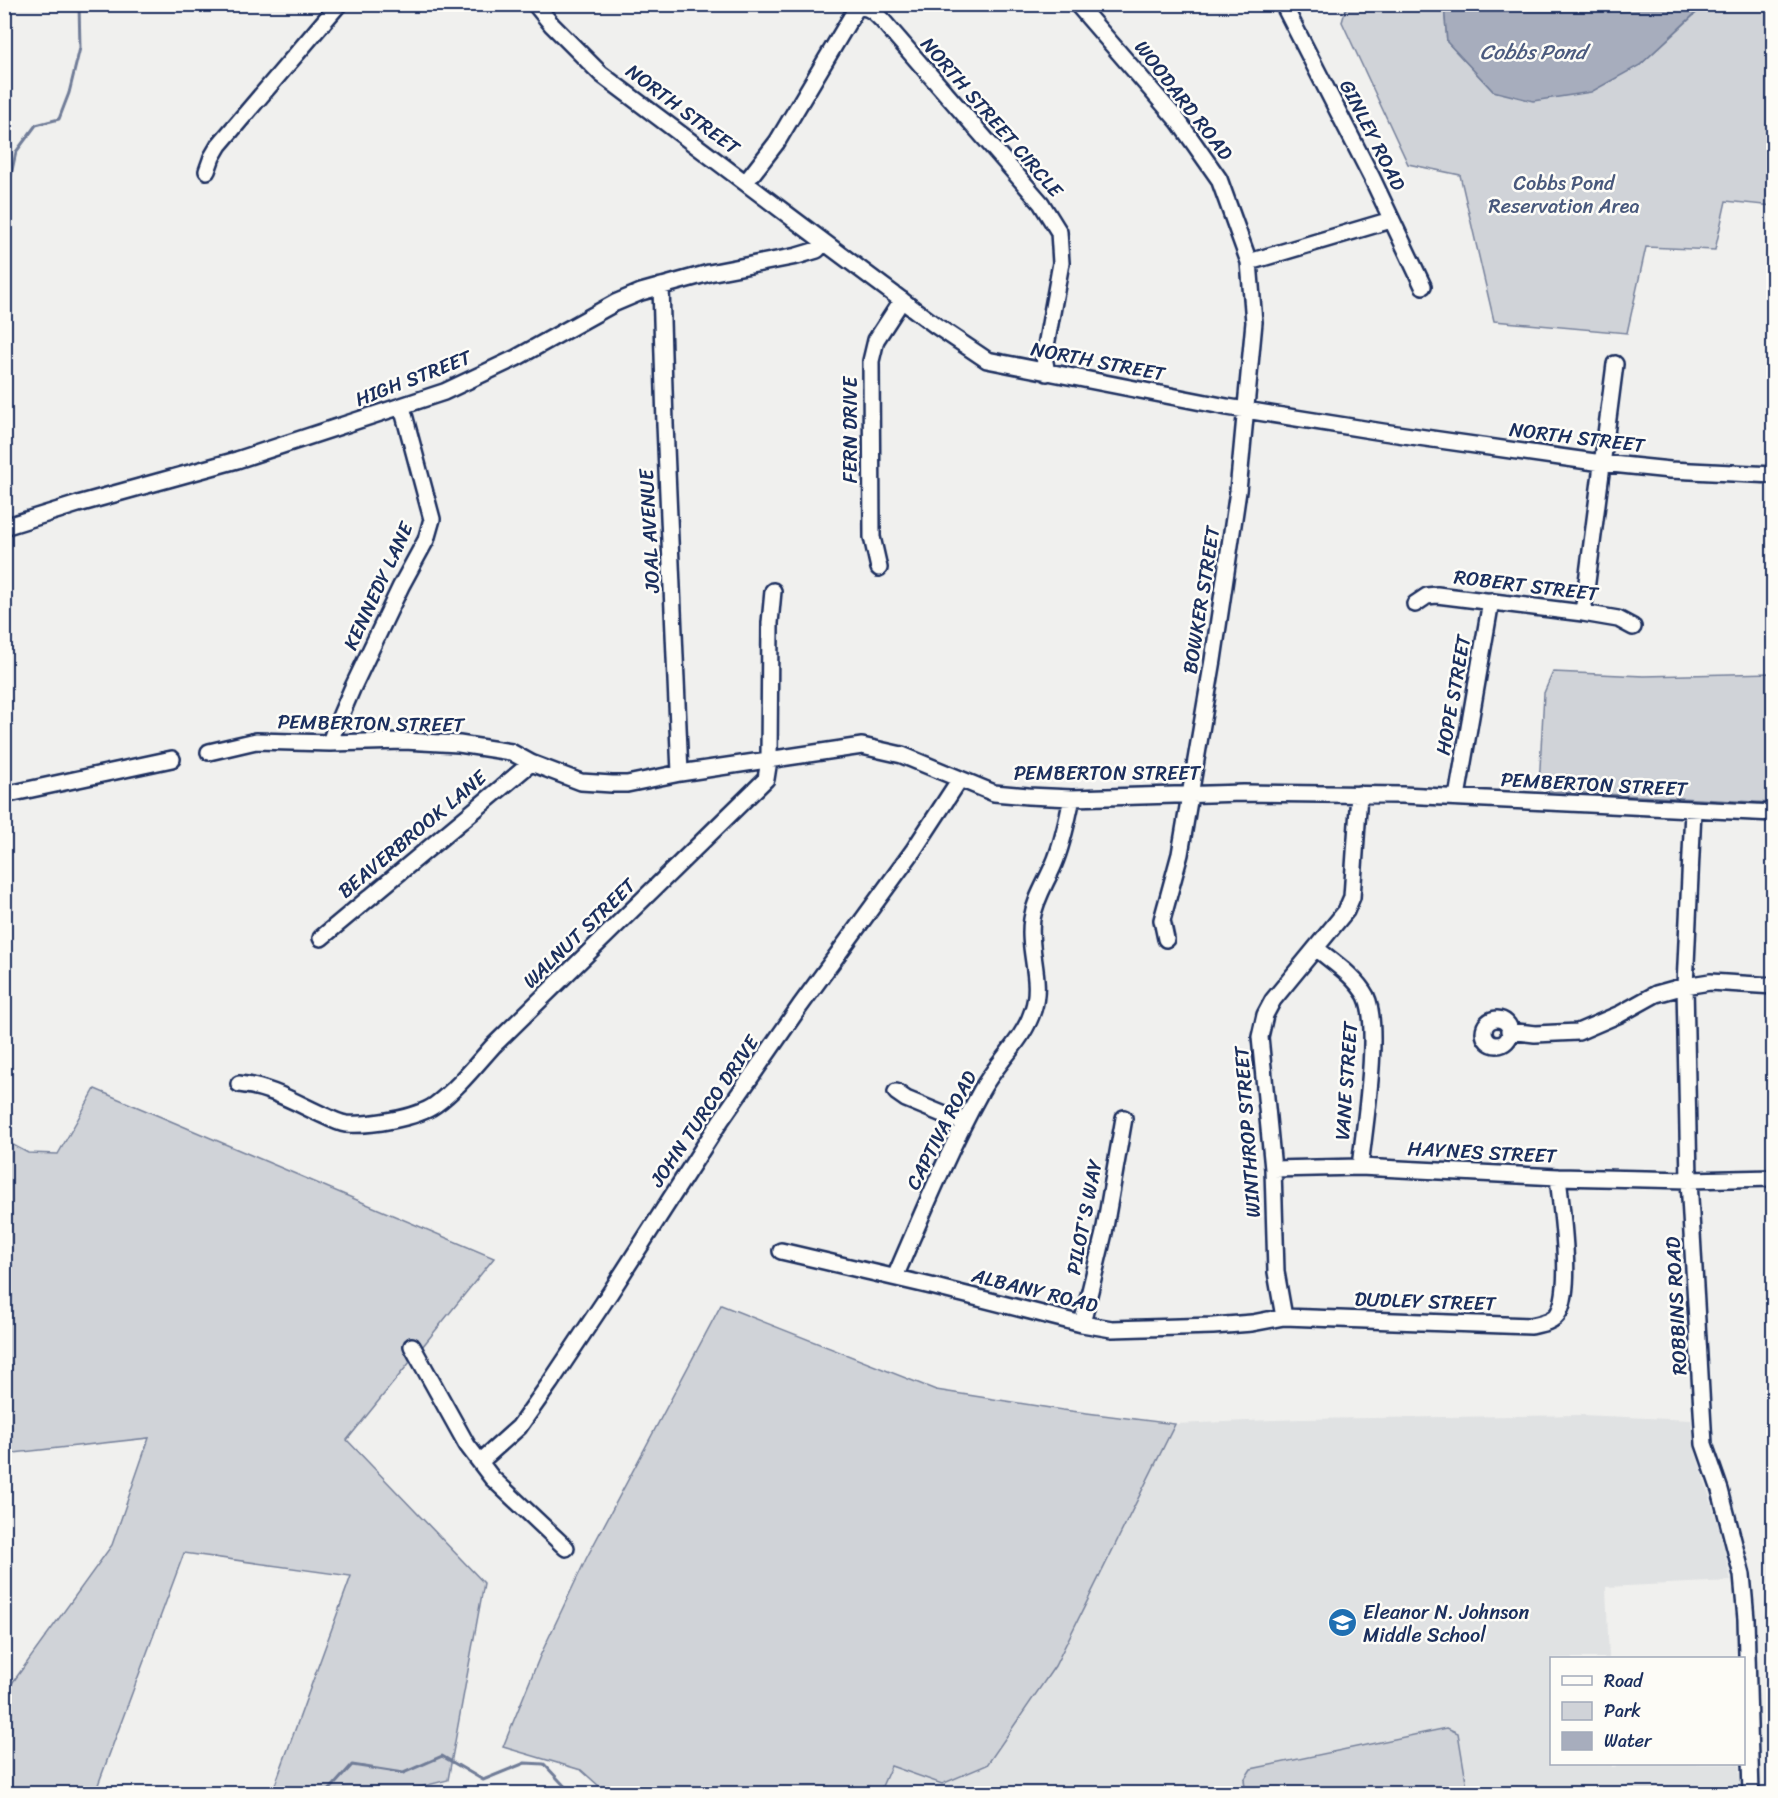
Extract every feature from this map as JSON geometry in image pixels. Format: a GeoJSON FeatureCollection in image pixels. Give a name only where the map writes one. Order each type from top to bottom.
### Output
{"type":"FeatureCollection","features":[{"type":"Feature","properties":{"kind":"street"},"geometry":{"type":"LineString","coordinates":[[207,171],[219,145],[339,4]]}},
{"type":"Feature","properties":{"kind":"street","name":"NORTH STREET"},"geometry":{"type":"LineString","coordinates":[[535,4],[552,25],[601,74],[902,300],[987,360],[1246,410],[1602,463],[1670,470],[1773,475]]}},
{"type":"Feature","properties":{"kind":"street","name":"WOODARD ROAD"},"geometry":{"type":"LineString","coordinates":[[1077,4],[1179,122],[1219,179],[1249,262],[1254,322],[1246,410]]}},
{"type":"Feature","properties":{"kind":"street","name":"GINLEY ROAD"},"geometry":{"type":"LineString","coordinates":[[1282,4],[1372,178],[1423,286]]}},
{"type":"Feature","properties":{"kind":"street","name":"NORTH STREET CIRCLE"},"geometry":{"type":"LineString","coordinates":[[746,182],[782,133],[856,9],[869,8],[882,20],[1041,203],[1059,232],[1061,263],[1044,357],[1047,373]]}},
{"type":"Feature","properties":{"kind":"street"},"geometry":{"type":"LineString","coordinates":[[1249,262],[1391,220]]}},
{"type":"Feature","properties":{"kind":"street","name":"HIGH STREET"},"geometry":{"type":"LineString","coordinates":[[4,528],[78,504],[237,460],[402,407],[444,392],[516,358],[615,303],[640,292],[709,273],[797,256],[817,250],[824,242]]}},
{"type":"Feature","properties":{"kind":"street","name":"JOAL AVENUE"},"geometry":{"type":"LineString","coordinates":[[661,286],[680,773]]}},
{"type":"Feature","properties":{"kind":"street","name":"FERN DRIVE"},"geometry":{"type":"LineString","coordinates":[[879,568],[872,537],[871,361],[876,340],[902,300]]}},
{"type":"Feature","properties":{"kind":"street"},"geometry":{"type":"LineString","coordinates":[[1583,613],[1615,364]]}},
{"type":"Feature","properties":{"kind":"street","name":"KENNEDY LANE"},"geometry":{"type":"LineString","coordinates":[[330,743],[352,689],[426,540],[432,519],[402,407]]}},
{"type":"Feature","properties":{"kind":"street","name":"BOWKER STREET"},"geometry":{"type":"LineString","coordinates":[[1166,939],[1162,920],[1180,854],[1224,589],[1238,491],[1246,410]]}},
{"type":"Feature","properties":{"kind":"street","name":"WALNUT STREET"},"geometry":{"type":"LineString","coordinates":[[239,1084],[258,1086],[271,1091],[343,1124],[366,1124],[430,1108],[461,1081],[493,1046],[763,783],[769,772],[772,591]]}},
{"type":"Feature","properties":{"kind":"street","name":"ROBERT STREET"},"geometry":{"type":"LineString","coordinates":[[1415,604],[1427,596],[1437,595],[1583,613],[1618,619],[1633,627]]}},
{"type":"Feature","properties":{"kind":"street","name":"HOPE STREET"},"geometry":{"type":"LineString","coordinates":[[1457,797],[1491,601]]}},
{"type":"Feature","properties":{"kind":"street","name":"PEMBERTON STREET"},"geometry":{"type":"LineString","coordinates":[[209,752],[256,741],[330,743],[404,741],[459,744],[511,752],[531,763],[581,782],[627,784],[680,773],[862,746],[903,755],[994,793],[1072,798],[1359,794],[1773,813]]}},
{"type":"Feature","properties":{"kind":"street"},"geometry":{"type":"LineString","coordinates":[[4,795],[172,759]]}},
{"type":"Feature","properties":{"kind":"street","name":"BEAVERBROOK LANE"},"geometry":{"type":"LineString","coordinates":[[321,938],[531,763]]}},
{"type":"Feature","properties":{"kind":"street","name":"JOHN TURCO DRIVE"},"geometry":{"type":"LineString","coordinates":[[480,1462],[519,1427],[550,1383],[721,1120],[800,1006],[913,851],[960,779]]}},
{"type":"Feature","properties":{"kind":"street","name":"WINTHROP STREET"},"geometry":{"type":"LineString","coordinates":[[1284,1317],[1276,1272],[1273,1169],[1260,1037],[1265,1015],[1273,1000],[1346,911],[1352,897],[1359,794]]}},
{"type":"Feature","properties":{"kind":"street","name":"CAPTIVA ROAD"},"geometry":{"type":"LineString","coordinates":[[895,1277],[964,1123],[983,1088],[1014,1044],[1033,1011],[1037,993],[1031,940],[1032,919],[1038,898],[1065,834],[1072,798]]}},
{"type":"Feature","properties":{"kind":"street","name":"ROBBINS ROAD"},"geometry":{"type":"LineString","coordinates":[[1693,810],[1685,986],[1689,1180],[1704,1444],[1720,1490],[1734,1542],[1743,1591],[1751,1794]]}},
{"type":"Feature","properties":{"kind":"street","name":"VANE STREET"},"geometry":{"type":"LineString","coordinates":[[1316,948],[1354,979],[1366,995],[1371,1009],[1372,1058],[1360,1167]]}},
{"type":"Feature","properties":{"kind":"street"},"geometry":{"type":"LineString","coordinates":[[1509,1031],[1535,1034],[1578,1032],[1620,1014],[1656,993],[1685,986],[1710,982],[1773,986]]}},
{"type":"Feature","properties":{"kind":"street"},"geometry":{"type":"LineString","coordinates":[[896,1092],[906,1099],[964,1123]]}},
{"type":"Feature","properties":{"kind":"street","name":"PILOT'S WAY"},"geometry":{"type":"LineString","coordinates":[[1082,1324],[1104,1233],[1124,1118]]}},
{"type":"Feature","properties":{"kind":"street","name":"HAYNES STREET"},"geometry":{"type":"LineString","coordinates":[[1273,1169],[1360,1167],[1558,1177],[1689,1180],[1773,1178]]}},
{"type":"Feature","properties":{"kind":"street","name":"DUDLEY STREET"},"geometry":{"type":"LineString","coordinates":[[1284,1317],[1531,1326],[1548,1322],[1559,1312],[1565,1274],[1563,1221],[1558,1177]]}},
{"type":"Feature","properties":{"kind":"street","name":"ALBANY ROAD"},"geometry":{"type":"LineString","coordinates":[[781,1251],[1082,1324],[1112,1329],[1172,1329],[1252,1323],[1284,1317]]}},
{"type":"Feature","properties":{"kind":"street"},"geometry":{"type":"LineString","coordinates":[[412,1346],[467,1445],[492,1478],[566,1548]]}},
{"type":"Feature","properties":{"kind":"shaded area","name":"Eleanor N. Johnson Middle School"},"geometry":{"type":"Polygon","coordinates":[[[1582,1415],[1691,1420],[1696,1453],[1721,1534],[1731,1581],[1606,1587],[1609,1657],[1550,1657],[1550,1765],[1612,1765],[1612,1767],[1621,1765],[1739,1765],[1740,1793],[879,1794],[891,1766],[942,1784],[1055,1666],[1175,1424],[1301,1419],[1582,1415]]]}},
{"type":"Feature","properties":{"kind":"green space","name":"Cobbs Pond Reservation Area"},"geometry":{"type":"Polygon","coordinates":[[[1347,5],[1444,5],[1447,42],[1493,91],[1640,65],[1705,5],[1773,5],[1773,206],[1726,201],[1715,250],[1646,247],[1627,333],[1494,321],[1460,175],[1408,164],[1342,22],[1347,5]]]}},
{"type":"Feature","properties":{"kind":"green space"},"geometry":{"type":"Polygon","coordinates":[[[1553,672],[1644,676],[1773,673],[1773,803],[1546,791],[1539,787],[1544,693],[1553,672]]]}},
{"type":"Feature","properties":{"kind":"green space"},"geometry":{"type":"Polygon","coordinates":[[[95,1089],[494,1258],[347,1440],[484,1583],[448,1780],[396,1793],[272,1793],[351,1576],[184,1553],[95,1793],[5,1793],[5,1693],[112,1545],[149,1438],[5,1454],[4,1140],[28,1153],[58,1154],[95,1089]]]}},
{"type":"Feature","properties":{"kind":"green space"},"geometry":{"type":"Polygon","coordinates":[[[721,1305],[936,1390],[1063,1410],[1175,1424],[1055,1666],[987,1765],[942,1784],[891,1766],[879,1793],[608,1794],[581,1770],[503,1747],[540,1656],[586,1559],[721,1305]]]}},
{"type":"Feature","properties":{"kind":"green space"},"geometry":{"type":"Polygon","coordinates":[[[1447,1728],[1458,1733],[1468,1793],[1246,1793],[1244,1780],[1251,1769],[1447,1728]]]}},
{"type":"Feature","properties":{"kind":"water","name":"Cobbs Pond"},"geometry":{"type":"Polygon","coordinates":[[[1444,4],[1704,5],[1640,65],[1591,92],[1533,101],[1493,91],[1447,42],[1444,4]]]}},
{"type":"Feature","properties":{"kind":"waterway"},"geometry":{"type":"LineString","coordinates":[[4,207],[16,152],[36,125],[59,119],[69,93],[80,48],[79,4]]}},
{"type":"Feature","properties":{"kind":"waterway"},"geometry":{"type":"LineString","coordinates":[[326,1794],[352,1765],[403,1773],[442,1756],[483,1780],[525,1763],[544,1764],[572,1794]]}},
{"type":"Feature","properties":{"kind":"place","name":"Eleanor N. Johnson Middle School"},"geometry":{"type":"Point","coordinates":[1342,1623]}}]}
